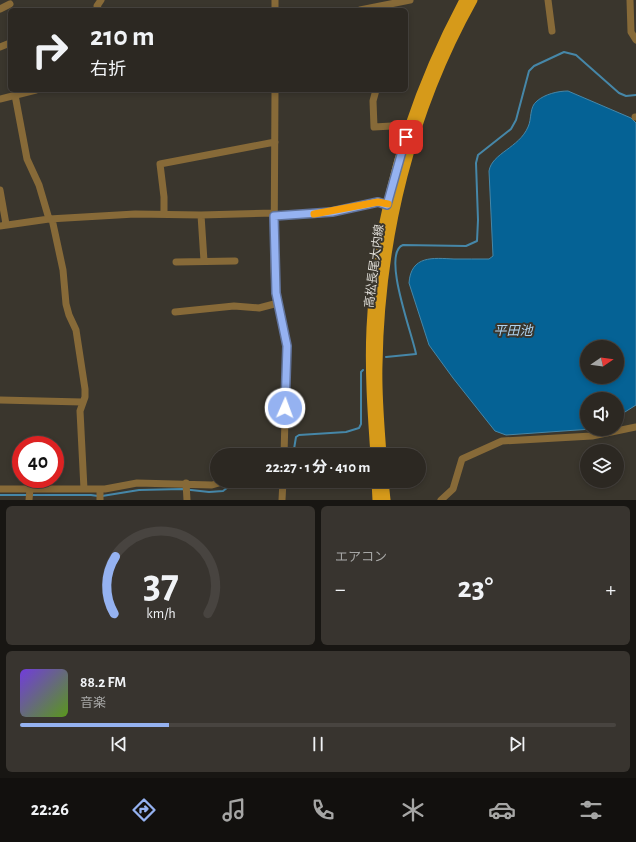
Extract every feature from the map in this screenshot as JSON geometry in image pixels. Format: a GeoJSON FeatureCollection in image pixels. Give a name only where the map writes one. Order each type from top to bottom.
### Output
{"type":"FeatureCollection","features":[{"type":"Feature","properties":{"kind":"main road","name":"高松長尾大内線"},"geometry":{"type":"LineString","coordinates":[[375,448],[370,366],[371,326],[379,254],[387,205],[409,125],[421,91],[464,0]]}},
{"type":"Feature","properties":{"kind":"main road","name":"高松長尾大内線"},"geometry":{"type":"LineString","coordinates":[[382,448],[378,366],[384,275],[390,228],[401,181],[428,94],[454,35],[473,0]]}},
{"type":"Feature","properties":{"kind":"main road"},"geometry":{"type":"LineString","coordinates":[[376,488],[377,500]]}},
{"type":"Feature","properties":{"kind":"main road"},"geometry":{"type":"LineString","coordinates":[[385,488],[386,500]]}},
{"type":"Feature","properties":{"kind":"street"},"geometry":{"type":"LineString","coordinates":[[376,8],[410,0]]}},
{"type":"Feature","properties":{"kind":"street"},"geometry":{"type":"LineString","coordinates":[[548,0],[552,31]]}},
{"type":"Feature","properties":{"kind":"street"},"geometry":{"type":"LineString","coordinates":[[630,0],[631,32],[636,40]]}},
{"type":"Feature","properties":{"kind":"street"},"geometry":{"type":"LineString","coordinates":[[0,9],[10,5]]}},
{"type":"Feature","properties":{"kind":"street"},"geometry":{"type":"LineString","coordinates":[[0,99],[27,92]]}},
{"type":"Feature","properties":{"kind":"street"},"geometry":{"type":"LineString","coordinates":[[275,92],[274,266],[278,303],[287,346],[284,448]]}},
{"type":"Feature","properties":{"kind":"street"},"geometry":{"type":"LineString","coordinates":[[375,92],[373,101],[374,127],[409,125]]}},
{"type":"Feature","properties":{"kind":"street"},"geometry":{"type":"LineString","coordinates":[[14,95],[28,159],[50,219],[63,270],[67,310],[76,330],[85,389],[85,397],[80,411],[84,489]]}},
{"type":"Feature","properties":{"kind":"street"},"geometry":{"type":"LineString","coordinates":[[164,213],[164,197],[160,164],[275,142]]}},
{"type":"Feature","properties":{"kind":"street"},"geometry":{"type":"LineString","coordinates":[[0,190],[3,225],[50,219],[164,213],[201,215],[332,212],[378,202],[387,205]]}},
{"type":"Feature","properties":{"kind":"street"},"geometry":{"type":"LineString","coordinates":[[201,215],[204,261]]}},
{"type":"Feature","properties":{"kind":"street"},"geometry":{"type":"LineString","coordinates":[[176,262],[235,261]]}},
{"type":"Feature","properties":{"kind":"street"},"geometry":{"type":"LineString","coordinates":[[176,312],[234,306],[259,308],[278,303]]}},
{"type":"Feature","properties":{"kind":"street"},"geometry":{"type":"LineString","coordinates":[[0,400],[82,402]]}},
{"type":"Feature","properties":{"kind":"street"},"geometry":{"type":"LineString","coordinates":[[440,500],[453,489],[462,459],[497,443],[592,436],[608,434],[636,427]]}},
{"type":"Feature","properties":{"kind":"street"},"geometry":{"type":"LineString","coordinates":[[0,489],[100,489],[137,483],[210,484]]}},
{"type":"Feature","properties":{"kind":"street"},"geometry":{"type":"LineString","coordinates":[[186,483],[187,500]]}},
{"type":"Feature","properties":{"kind":"street"},"geometry":{"type":"LineString","coordinates":[[282,500],[283,488]]}},
{"type":"Feature","properties":{"kind":"street"},"geometry":{"type":"LineString","coordinates":[[29,500],[30,489]]}},
{"type":"Feature","properties":{"kind":"street"},"geometry":{"type":"LineString","coordinates":[[100,489],[100,500]]}},
{"type":"Feature","properties":{"kind":"water","name":"平田池"},"geometry":{"type":"Polygon","coordinates":[[[568,91],[631,118],[636,123],[636,405],[624,413],[624,392],[580,392],[580,430],[506,435],[495,431],[429,345],[409,283],[414,267],[424,260],[438,258],[489,259],[493,256],[489,171],[491,165],[495,159],[519,140],[524,134],[529,124],[534,104],[540,99],[556,92],[568,91]]]}},
{"type":"Feature","properties":{"kind":"waterway"},"geometry":{"type":"LineString","coordinates":[[386,357],[416,354],[400,296],[395,263],[397,251],[403,245],[466,246],[477,241],[478,220],[476,163],[478,155],[511,129],[516,120],[529,71],[534,66],[564,52],[576,55],[619,93],[626,96],[636,95]]}},
{"type":"Feature","properties":{"kind":"waterway"},"geometry":{"type":"LineString","coordinates":[[294,448],[296,437],[299,435],[346,432],[359,428],[361,424],[361,372],[363,370]]}},
{"type":"Feature","properties":{"kind":"waterway"},"geometry":{"type":"LineString","coordinates":[[102,496],[139,490],[182,489],[209,492],[223,491],[227,488]]}},
{"type":"Feature","properties":{"kind":"waterway"},"geometry":{"type":"LineString","coordinates":[[0,495],[98,496]]}},
{"type":"Feature","properties":{"kind":"slow traffic"},"geometry":{"type":"LineString","coordinates":[[314,214],[332,212],[378,202],[388,204]]}},
{"type":"Feature","properties":{"kind":"route"},"geometry":{"type":"LineString","coordinates":[[285,408],[287,346],[276,293],[274,266],[274,216],[332,212],[378,202],[387,205],[406,137]]}}]}
